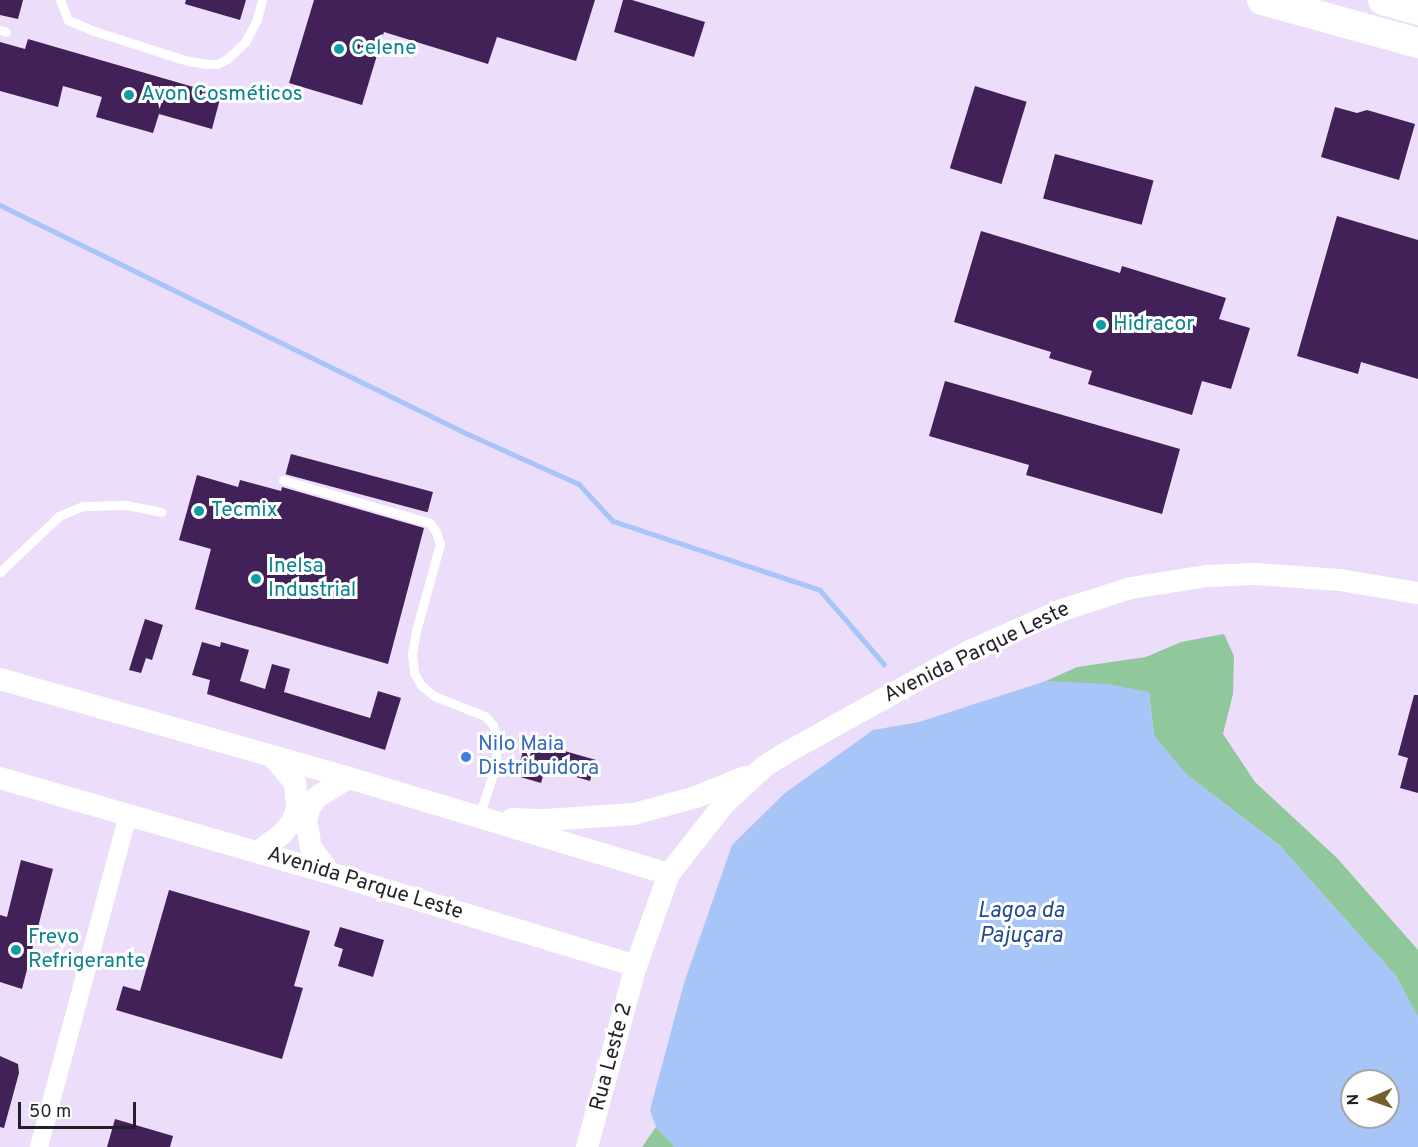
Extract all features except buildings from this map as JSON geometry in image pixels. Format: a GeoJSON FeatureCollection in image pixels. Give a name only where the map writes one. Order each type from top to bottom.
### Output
{"type":"FeatureCollection","features":[{"type":"Feature","properties":{"kind":"highway"},"geometry":{"type":"LineString","coordinates":[[1262,0],[1418,44]]}},
{"type":"Feature","properties":{"kind":"highway"},"geometry":{"type":"LineString","coordinates":[[1383,0],[1418,10]]}},
{"type":"Feature","properties":{"kind":"street","name":"Avenida Parque Leste"},"geometry":{"type":"LineString","coordinates":[[0,778],[330,873],[636,966],[669,874],[724,804],[765,766],[970,651],[1062,610],[1131,588],[1206,576],[1255,574],[1340,580],[1418,593]]}},
{"type":"Feature","properties":{"kind":"street"},"geometry":{"type":"LineString","coordinates":[[0,679],[271,755],[669,874]]}},
{"type":"Feature","properties":{"kind":"street"},"geometry":{"type":"LineString","coordinates":[[258,852],[282,834],[292,822],[297,809],[295,783],[271,755]]}},
{"type":"Feature","properties":{"kind":"street"},"geometry":{"type":"LineString","coordinates":[[483,817],[544,820],[634,813],[696,797],[730,784],[765,766]]}},
{"type":"Feature","properties":{"kind":"street"},"geometry":{"type":"LineString","coordinates":[[330,873],[311,848],[306,820],[317,796],[349,778]]}},
{"type":"Feature","properties":{"kind":"street"},"geometry":{"type":"LineString","coordinates":[[39,1147],[128,815]]}},
{"type":"Feature","properties":{"kind":"street","name":"Rua Leste 2"},"geometry":{"type":"LineString","coordinates":[[587,1147],[636,966]]}},
{"type":"Feature","properties":{"kind":"lane"},"geometry":{"type":"LineString","coordinates":[[60,0],[68,20],[94,31],[188,61],[206,64],[217,64],[227,59],[245,42],[262,0]]}},
{"type":"Feature","properties":{"kind":"lane"},"geometry":{"type":"LineString","coordinates":[[283,480],[430,524],[436,532],[440,544],[416,631],[412,653],[414,673],[421,685],[435,696],[484,716],[493,725],[497,737],[496,765],[483,817]]}},
{"type":"Feature","properties":{"kind":"lane"},"geometry":{"type":"LineString","coordinates":[[0,572],[59,516],[83,506],[126,505],[161,512]]}},
{"type":"Feature","properties":{"kind":"green space"},"geometry":{"type":"Polygon","coordinates":[[[1224,634],[1234,656],[1233,694],[1223,734],[1255,782],[1337,858],[1418,950],[1418,1017],[1396,976],[1279,845],[1186,774],[1154,736],[1149,692],[1046,681],[1077,667],[1146,657],[1181,642],[1224,634]]]}},
{"type":"Feature","properties":{"kind":"green space"},"geometry":{"type":"Polygon","coordinates":[[[656,1127],[675,1147],[642,1147],[656,1127]]]}},
{"type":"Feature","properties":{"kind":"water","name":"Lagoa da Pajuçara"},"geometry":{"type":"Polygon","coordinates":[[[1046,681],[1108,684],[1149,692],[1154,736],[1186,774],[1279,845],[1396,976],[1418,1017],[1418,1147],[675,1147],[656,1127],[650,1110],[684,983],[732,845],[785,793],[873,730],[919,722],[1046,681]]]}},
{"type":"Feature","properties":{"kind":"waterway"},"geometry":{"type":"LineString","coordinates":[[0,205],[468,434],[579,484],[613,521],[820,590],[884,664]]}},
{"type":"Feature","properties":{"kind":"place","name":"Celene"},"geometry":{"type":"Point","coordinates":[339,49]}},
{"type":"Feature","properties":{"kind":"place","name":"Avon Cosméticos"},"geometry":{"type":"Point","coordinates":[129,95]}},
{"type":"Feature","properties":{"kind":"place","name":"Hidracor"},"geometry":{"type":"Point","coordinates":[1101,325]}},
{"type":"Feature","properties":{"kind":"place","name":"Tecmix"},"geometry":{"type":"Point","coordinates":[199,511]}},
{"type":"Feature","properties":{"kind":"place","name":"Inelsa Industrial"},"geometry":{"type":"Point","coordinates":[256,579]}},
{"type":"Feature","properties":{"kind":"place","name":"Nilo Maia Distribuidora"},"geometry":{"type":"Point","coordinates":[466,757]}},
{"type":"Feature","properties":{"kind":"place","name":"Frevo Refrigerante"},"geometry":{"type":"Point","coordinates":[16,950]}}]}
